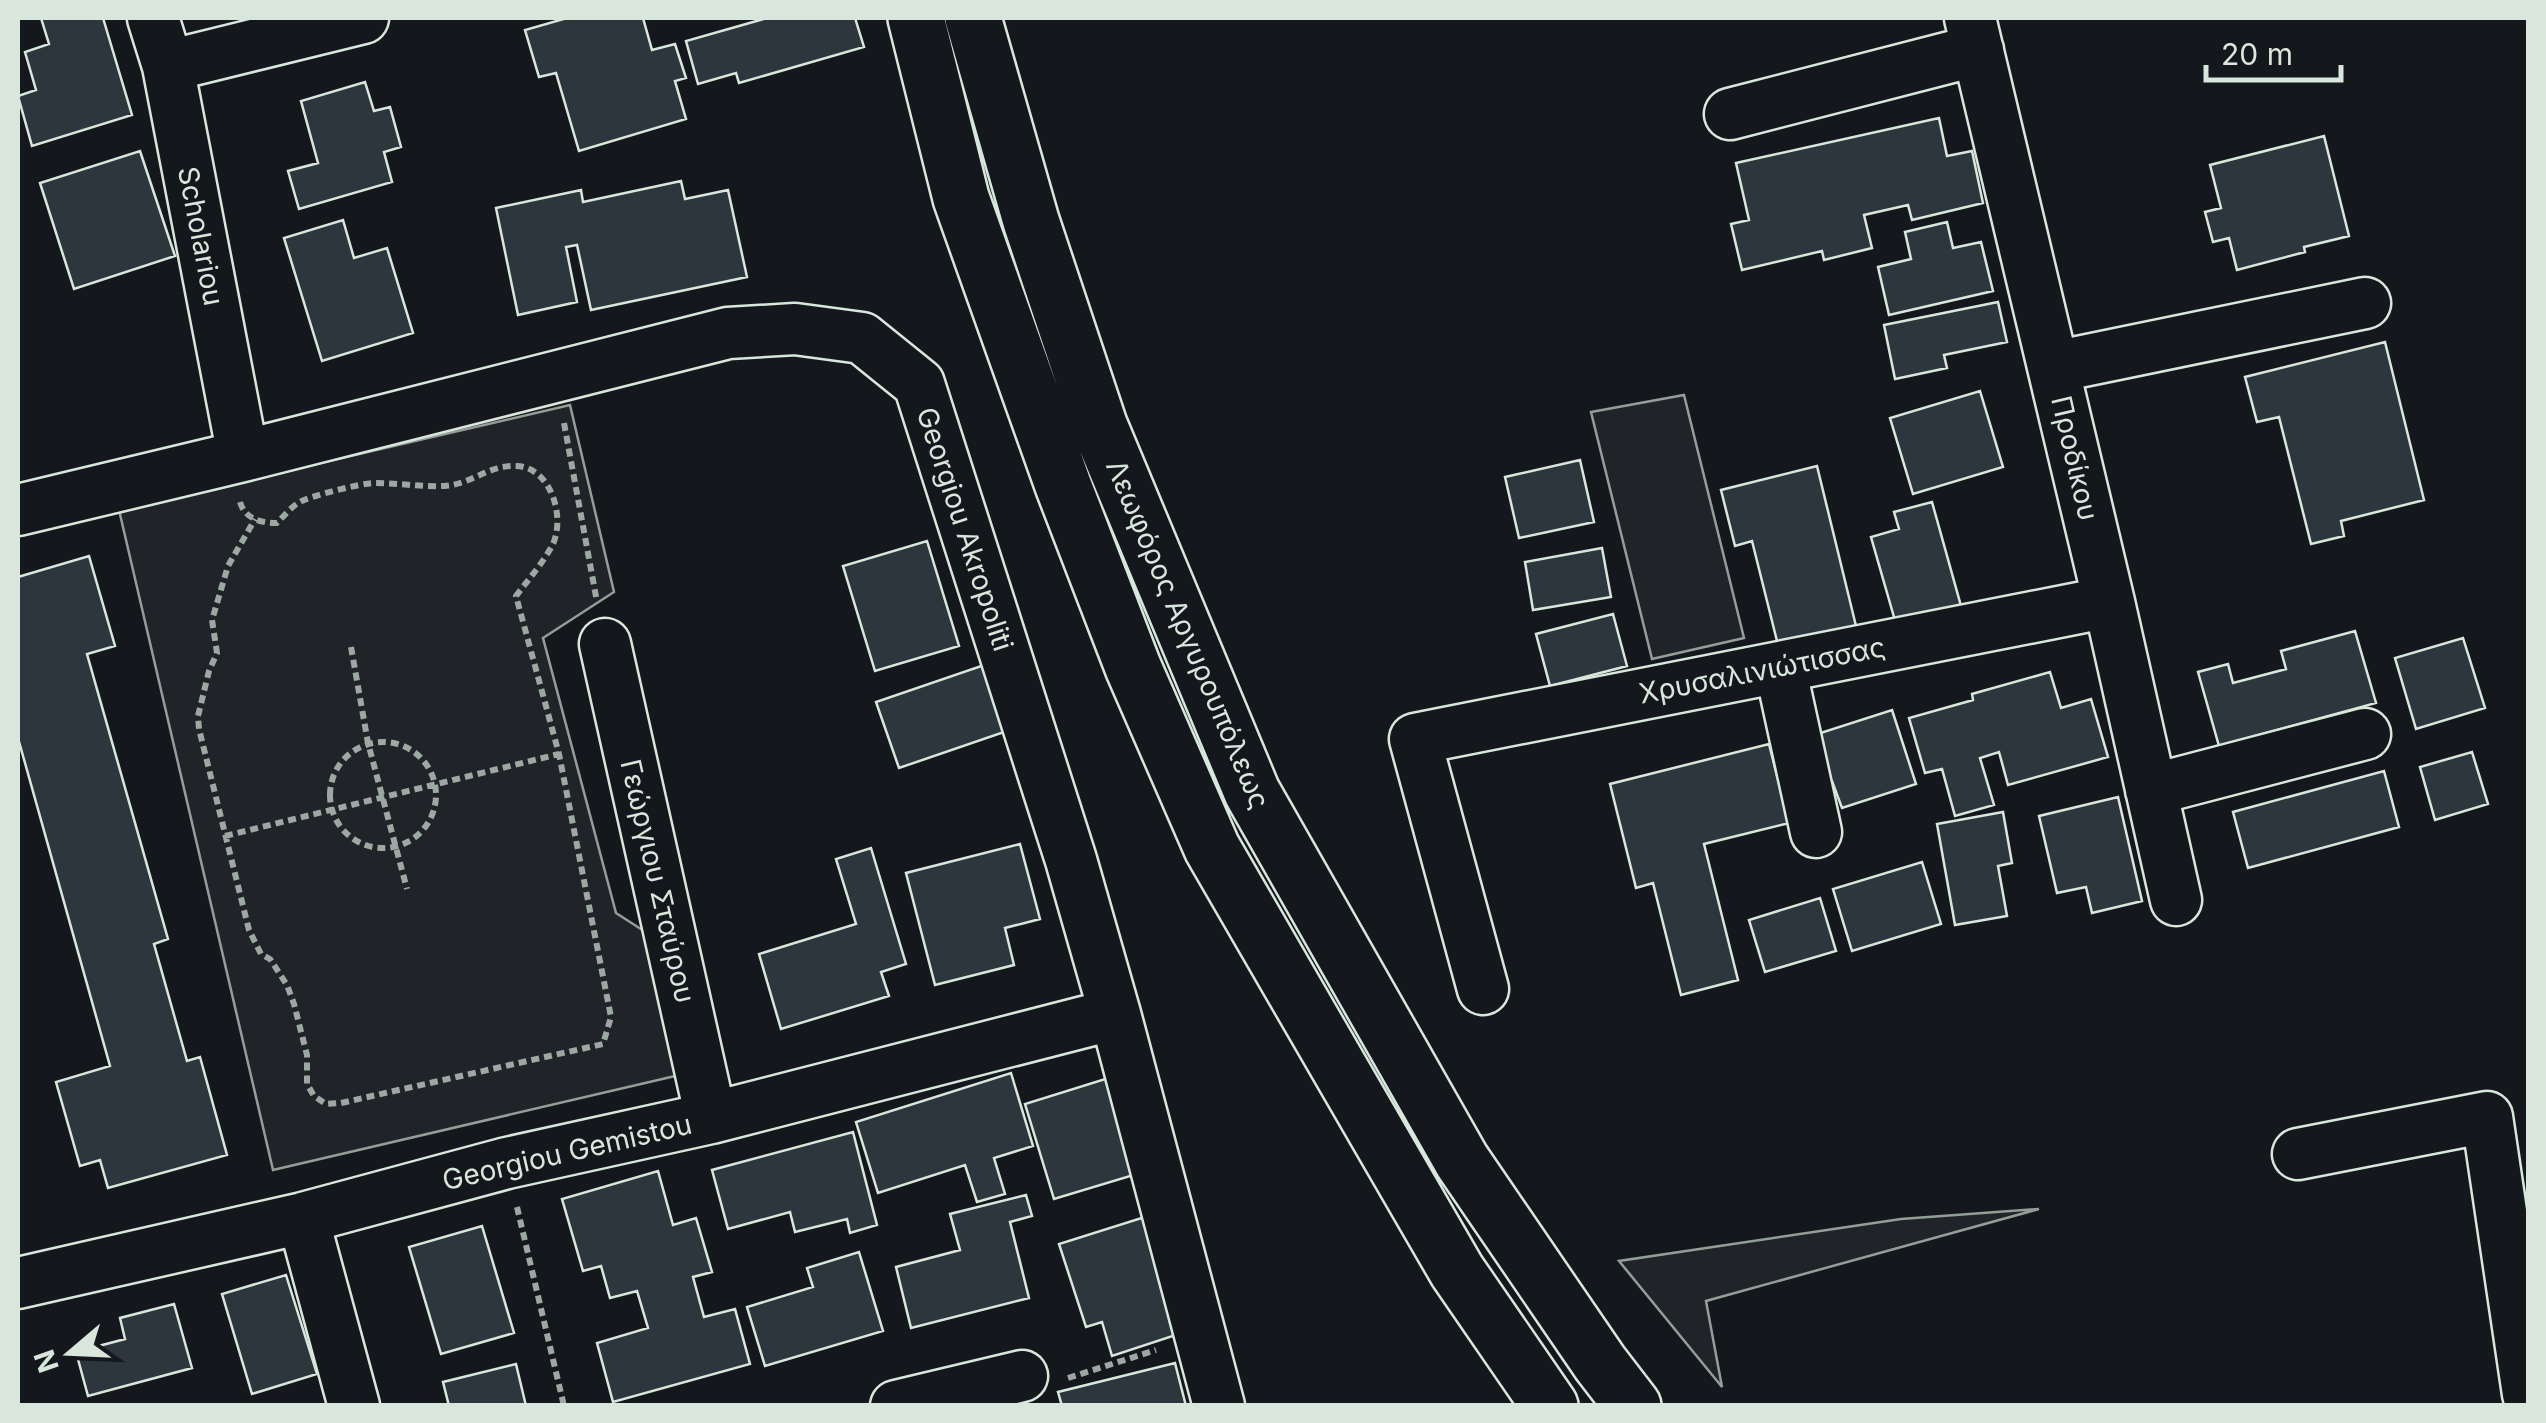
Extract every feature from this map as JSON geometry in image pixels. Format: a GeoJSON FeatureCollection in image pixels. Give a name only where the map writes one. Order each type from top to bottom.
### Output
{"type":"FeatureCollection","features":[{"type":"Feature","properties":{"kind":"main road","name":"Λεωφόρος Αργυρουπόλεως"},"geometry":{"type":"LineString","coordinates":[[916,18],[962,198],[1062,485],[1133,667],[1212,848],[1457,1271],[1550,1406]]}},
{"type":"Feature","properties":{"kind":"main road","name":"Λεωφόρος Αργυρουπόλεως"},"geometry":{"type":"LineString","coordinates":[[973,18],[1031,221],[1098,425],[1252,792],[1462,1161],[1633,1406]]}},
{"type":"Feature","properties":{"kind":"street","name":"Scholariou"},"geometry":{"type":"LineString","coordinates":[[153,18],[168,66],[241,471]]}},
{"type":"Feature","properties":{"kind":"street"},"geometry":{"type":"LineString","coordinates":[[168,66],[363,18]]}},
{"type":"Feature","properties":{"kind":"street"},"geometry":{"type":"LineString","coordinates":[[1730,114],[1974,34]]}},
{"type":"Feature","properties":{"kind":"street","name":"Προδίκου"},"geometry":{"type":"LineString","coordinates":[[1974,34],[2176,900]]}},
{"type":"Feature","properties":{"kind":"street"},"geometry":{"type":"LineString","coordinates":[[2054,368],[2366,303]]}},
{"type":"Feature","properties":{"kind":"street","name":"Georgiou Akropoliti"},"geometry":{"type":"LineString","coordinates":[[18,510],[241,471],[555,377],[728,333],[795,329],[862,338],[919,384],[1071,860],[1218,1406]]}},
{"type":"Feature","properties":{"kind":"street","name":"Χρυσαλινιώτισσας"},"geometry":{"type":"LineString","coordinates":[[1484,990],[1414,739],[2109,602]]}},
{"type":"Feature","properties":{"kind":"street","name":"Γεώργιου Σταύρου"},"geometry":{"type":"LineString","coordinates":[[605,644],[712,1118]]}},
{"type":"Feature","properties":{"kind":"street"},"geometry":{"type":"LineString","coordinates":[[1780,667],[1816,832]]}},
{"type":"Feature","properties":{"kind":"street"},"geometry":{"type":"LineString","coordinates":[[2151,790],[2364,734]]}},
{"type":"Feature","properties":{"kind":"street","name":"Georgiou Gemistou"},"geometry":{"type":"LineString","coordinates":[[18,1283],[304,1218],[507,1163],[712,1118],[1115,1014]]}},
{"type":"Feature","properties":{"kind":"street"},"geometry":{"type":"LineString","coordinates":[[2298,1154],[2487,1117],[2528,1394]]}},
{"type":"Feature","properties":{"kind":"street"},"geometry":{"type":"LineString","coordinates":[[304,1218],[354,1406]]}},
{"type":"Feature","properties":{"kind":"street"},"geometry":{"type":"LineString","coordinates":[[896,1406],[1022,1376]]}},
{"type":"Feature","properties":{"kind":"path"},"geometry":{"type":"LineString","coordinates":[[555,377],[605,644]]}},
{"type":"Feature","properties":{"kind":"path"},"geometry":{"type":"LineString","coordinates":[[241,471],[242,511],[264,523],[277,523],[300,502],[370,483],[445,486],[463,483],[495,468],[519,466],[532,470],[548,484],[554,497],[554,543],[516,596],[559,754],[611,1018],[603,1044],[340,1103],[326,1104],[314,1096],[307,1084],[304,1038],[287,986],[270,960],[261,954],[249,930],[199,729],[198,716],[217,654],[212,620],[228,566],[255,519]]}},
{"type":"Feature","properties":{"kind":"path"},"geometry":{"type":"LineString","coordinates":[[351,647],[368,744],[407,889]]}},
{"type":"Feature","properties":{"kind":"path"},"geometry":{"type":"LineString","coordinates":[[368,744],[409,748],[428,768],[435,784],[430,822],[410,842],[396,848],[376,849],[356,842],[340,828],[331,810],[330,782],[336,769],[344,758],[368,744]]}},
{"type":"Feature","properties":{"kind":"path"},"geometry":{"type":"LineString","coordinates":[[225,836],[559,754]]}},
{"type":"Feature","properties":{"kind":"path"},"geometry":{"type":"LineString","coordinates":[[507,1163],[564,1406]]}},
{"type":"Feature","properties":{"kind":"path"},"geometry":{"type":"LineString","coordinates":[[1022,1376],[1047,1384],[1200,1336]]}},
{"type":"Feature","properties":{"kind":"shaded area"},"geometry":{"type":"Polygon","coordinates":[[[1684,395],[1744,638],[1652,659],[1591,412],[1684,395]]]}},
{"type":"Feature","properties":{"kind":"shaded area"},"geometry":{"type":"Polygon","coordinates":[[[570,405],[614,592],[543,638],[616,913],[658,940],[688,1073],[273,1170],[119,510],[570,405]]]}},
{"type":"Feature","properties":{"kind":"shaded area"},"geometry":{"type":"Polygon","coordinates":[[[2039,1209],[1706,1301],[1722,1387],[1619,1261],[1901,1219],[2039,1209]]]}},
{"type":"Feature","properties":{"kind":"building"},"geometry":{"type":"Polygon","coordinates":[[[41,18],[103,18],[132,115],[32,146],[18,96],[36,90],[25,52],[49,44],[41,18]]]}},
{"type":"Feature","properties":{"kind":"building"},"geometry":{"type":"Polygon","coordinates":[[[567,18],[643,18],[652,50],[675,44],[686,78],[675,81],[686,119],[579,151],[556,73],[539,77],[525,30],[567,18]]]}},
{"type":"Feature","properties":{"kind":"building"},"geometry":{"type":"Polygon","coordinates":[[[767,18],[855,18],[864,47],[739,83],[736,73],[698,84],[686,41],[767,18]]]}},
{"type":"Feature","properties":{"kind":"building"},"geometry":{"type":"Polygon","coordinates":[[[365,82],[374,111],[390,107],[401,147],[384,152],[392,182],[299,209],[288,171],[318,163],[301,101],[365,82]]]}},
{"type":"Feature","properties":{"kind":"building"},"geometry":{"type":"Polygon","coordinates":[[[1939,118],[1947,156],[1972,151],[1983,203],[1912,220],[1908,205],[1864,215],[1872,248],[1824,260],[1822,251],[1742,270],[1731,224],[1749,220],[1736,163],[1939,118]]]}},
{"type":"Feature","properties":{"kind":"building"},"geometry":{"type":"Polygon","coordinates":[[[2324,136],[2349,236],[2237,270],[2229,238],[2213,242],[2205,212],[2221,208],[2210,165],[2324,136]]]}},
{"type":"Feature","properties":{"kind":"building"},"geometry":{"type":"Polygon","coordinates":[[[140,151],[175,256],[74,289],[40,183],[140,151]]]}},
{"type":"Feature","properties":{"kind":"building"},"geometry":{"type":"Polygon","coordinates":[[[681,181],[685,199],[728,190],[747,277],[591,310],[577,245],[566,247],[577,302],[518,315],[496,208],[581,190],[583,202],[681,181]]]}},
{"type":"Feature","properties":{"kind":"building"},"geometry":{"type":"Polygon","coordinates":[[[343,220],[354,258],[387,248],[413,333],[322,361],[284,238],[343,220]]]}},
{"type":"Feature","properties":{"kind":"building"},"geometry":{"type":"Polygon","coordinates":[[[1947,222],[1953,248],[1981,242],[1993,291],[1889,315],[1878,267],[1911,259],[1905,232],[1947,222]]]}},
{"type":"Feature","properties":{"kind":"building"},"geometry":{"type":"Polygon","coordinates":[[[1998,302],[2007,342],[1944,355],[1947,368],[1895,379],[1884,325],[1998,302]]]}},
{"type":"Feature","properties":{"kind":"building"},"geometry":{"type":"Polygon","coordinates":[[[2385,342],[2424,500],[2341,521],[2344,536],[2311,544],[2279,417],[2257,422],[2245,377],[2385,342]]]}},
{"type":"Feature","properties":{"kind":"building"},"geometry":{"type":"Polygon","coordinates":[[[1980,391],[2003,467],[1913,494],[1890,418],[1980,391]]]}},
{"type":"Feature","properties":{"kind":"building"},"geometry":{"type":"Polygon","coordinates":[[[1580,460],[1594,522],[1519,538],[1505,477],[1580,460]]]}},
{"type":"Feature","properties":{"kind":"building"},"geometry":{"type":"Polygon","coordinates":[[[1817,466],[1856,626],[1778,645],[1752,541],[1735,546],[1721,490],[1817,466]]]}},
{"type":"Feature","properties":{"kind":"building"},"geometry":{"type":"Polygon","coordinates":[[[1932,502],[1961,606],[1896,624],[1871,537],[1899,529],[1894,512],[1932,502]]]}},
{"type":"Feature","properties":{"kind":"building"},"geometry":{"type":"Polygon","coordinates":[[[927,541],[959,646],[875,671],[843,566],[927,541]]]}},
{"type":"Feature","properties":{"kind":"building"},"geometry":{"type":"Polygon","coordinates":[[[1602,548],[1611,597],[1533,610],[1525,562],[1602,548]]]}},
{"type":"Feature","properties":{"kind":"building"},"geometry":{"type":"Polygon","coordinates":[[[89,556],[115,646],[87,654],[168,939],[154,944],[187,1061],[200,1057],[227,1155],[108,1188],[100,1160],[80,1166],[56,1082],[110,1066],[18,738],[18,577],[89,556]]]}},
{"type":"Feature","properties":{"kind":"building"},"geometry":{"type":"Polygon","coordinates":[[[1613,614],[1627,666],[1550,686],[1536,634],[1613,614]]]}},
{"type":"Feature","properties":{"kind":"building"},"geometry":{"type":"Polygon","coordinates":[[[2355,631],[2376,703],[2219,746],[2198,672],[2228,664],[2233,683],[2286,669],[2281,651],[2355,631]]]}},
{"type":"Feature","properties":{"kind":"building"},"geometry":{"type":"Polygon","coordinates":[[[2463,638],[2485,708],[2416,729],[2395,658],[2463,638]]]}},
{"type":"Feature","properties":{"kind":"building"},"geometry":{"type":"Polygon","coordinates":[[[987,664],[1010,730],[899,768],[876,702],[987,664]]]}},
{"type":"Feature","properties":{"kind":"building"},"geometry":{"type":"Polygon","coordinates":[[[2050,672],[2061,708],[2091,699],[2108,757],[2008,785],[1999,752],[1980,758],[1994,805],[1955,816],[1942,769],[1925,773],[1909,718],[1973,700],[1972,694],[2050,672]]]}},
{"type":"Feature","properties":{"kind":"building"},"geometry":{"type":"Polygon","coordinates":[[[1892,710],[1916,784],[1842,808],[1832,781],[1823,784],[1808,737],[1892,710]]]}},
{"type":"Feature","properties":{"kind":"building"},"geometry":{"type":"Polygon","coordinates":[[[1769,744],[1789,823],[1704,844],[1738,980],[1681,995],[1653,883],[1636,888],[1610,784],[1769,744]]]}},
{"type":"Feature","properties":{"kind":"building"},"geometry":{"type":"Polygon","coordinates":[[[2472,752],[2488,804],[2435,820],[2420,767],[2472,752]]]}},
{"type":"Feature","properties":{"kind":"building"},"geometry":{"type":"Polygon","coordinates":[[[2384,771],[2399,827],[2248,868],[2233,812],[2384,771]]]}},
{"type":"Feature","properties":{"kind":"building"},"geometry":{"type":"Polygon","coordinates":[[[2118,797],[2142,901],[2092,913],[2086,887],[2057,893],[2039,816],[2118,797]]]}},
{"type":"Feature","properties":{"kind":"building"},"geometry":{"type":"Polygon","coordinates":[[[2003,812],[2012,863],[1998,866],[2007,916],[1955,925],[1937,824],[2003,812]]]}},
{"type":"Feature","properties":{"kind":"building"},"geometry":{"type":"Polygon","coordinates":[[[1020,844],[1040,919],[1005,928],[1014,965],[935,985],[906,873],[1020,844]]]}},
{"type":"Feature","properties":{"kind":"building"},"geometry":{"type":"Polygon","coordinates":[[[871,848],[906,964],[881,972],[889,996],[781,1029],[759,954],[856,924],[836,859],[871,848]]]}},
{"type":"Feature","properties":{"kind":"building"},"geometry":{"type":"Polygon","coordinates":[[[1922,862],[1941,924],[1852,951],[1833,889],[1922,862]]]}},
{"type":"Feature","properties":{"kind":"building"},"geometry":{"type":"Polygon","coordinates":[[[1820,898],[1836,951],[1765,972],[1749,920],[1820,898]]]}},
{"type":"Feature","properties":{"kind":"building"},"geometry":{"type":"Polygon","coordinates":[[[1011,1073],[1033,1146],[994,1158],[1005,1194],[977,1202],[965,1165],[878,1193],[856,1122],[1011,1073]]]}},
{"type":"Feature","properties":{"kind":"building"},"geometry":{"type":"Polygon","coordinates":[[[1118,1075],[1147,1171],[1054,1199],[1025,1104],[1118,1075]]]}},
{"type":"Feature","properties":{"kind":"building"},"geometry":{"type":"Polygon","coordinates":[[[853,1132],[877,1225],[850,1233],[847,1219],[795,1232],[790,1212],[728,1229],[712,1170],[853,1132]]]}},
{"type":"Feature","properties":{"kind":"building"},"geometry":{"type":"Polygon","coordinates":[[[658,1171],[673,1225],[696,1218],[712,1272],[693,1277],[704,1317],[735,1309],[750,1364],[613,1402],[597,1343],[648,1328],[637,1291],[610,1298],[601,1266],[583,1271],[562,1199],[658,1171]]]}},
{"type":"Feature","properties":{"kind":"building"},"geometry":{"type":"Polygon","coordinates":[[[1026,1195],[1032,1216],[1010,1222],[1029,1298],[911,1328],[896,1267],[960,1250],[950,1214],[1026,1195]]]}},
{"type":"Feature","properties":{"kind":"building"},"geometry":{"type":"Polygon","coordinates":[[[1151,1215],[1188,1331],[1112,1356],[1102,1322],[1086,1327],[1059,1244],[1151,1215]]]}},
{"type":"Feature","properties":{"kind":"building"},"geometry":{"type":"Polygon","coordinates":[[[482,1226],[514,1333],[441,1354],[409,1247],[482,1226]]]}},
{"type":"Feature","properties":{"kind":"building"},"geometry":{"type":"Polygon","coordinates":[[[859,1252],[883,1331],[765,1366],[747,1307],[813,1287],[807,1268],[859,1252]]]}},
{"type":"Feature","properties":{"kind":"building"},"geometry":{"type":"Polygon","coordinates":[[[286,1275],[317,1374],[252,1394],[222,1294],[286,1275]]]}},
{"type":"Feature","properties":{"kind":"building"},"geometry":{"type":"Polygon","coordinates":[[[174,1304],[192,1368],[88,1396],[76,1352],[125,1339],[120,1318],[174,1304]]]}},
{"type":"Feature","properties":{"kind":"building"},"geometry":{"type":"Polygon","coordinates":[[[1175,1363],[1186,1406],[1062,1406],[1058,1392],[1175,1363]]]}},
{"type":"Feature","properties":{"kind":"building"},"geometry":{"type":"Polygon","coordinates":[[[516,1364],[526,1406],[449,1406],[443,1382],[516,1364]]]}}]}
